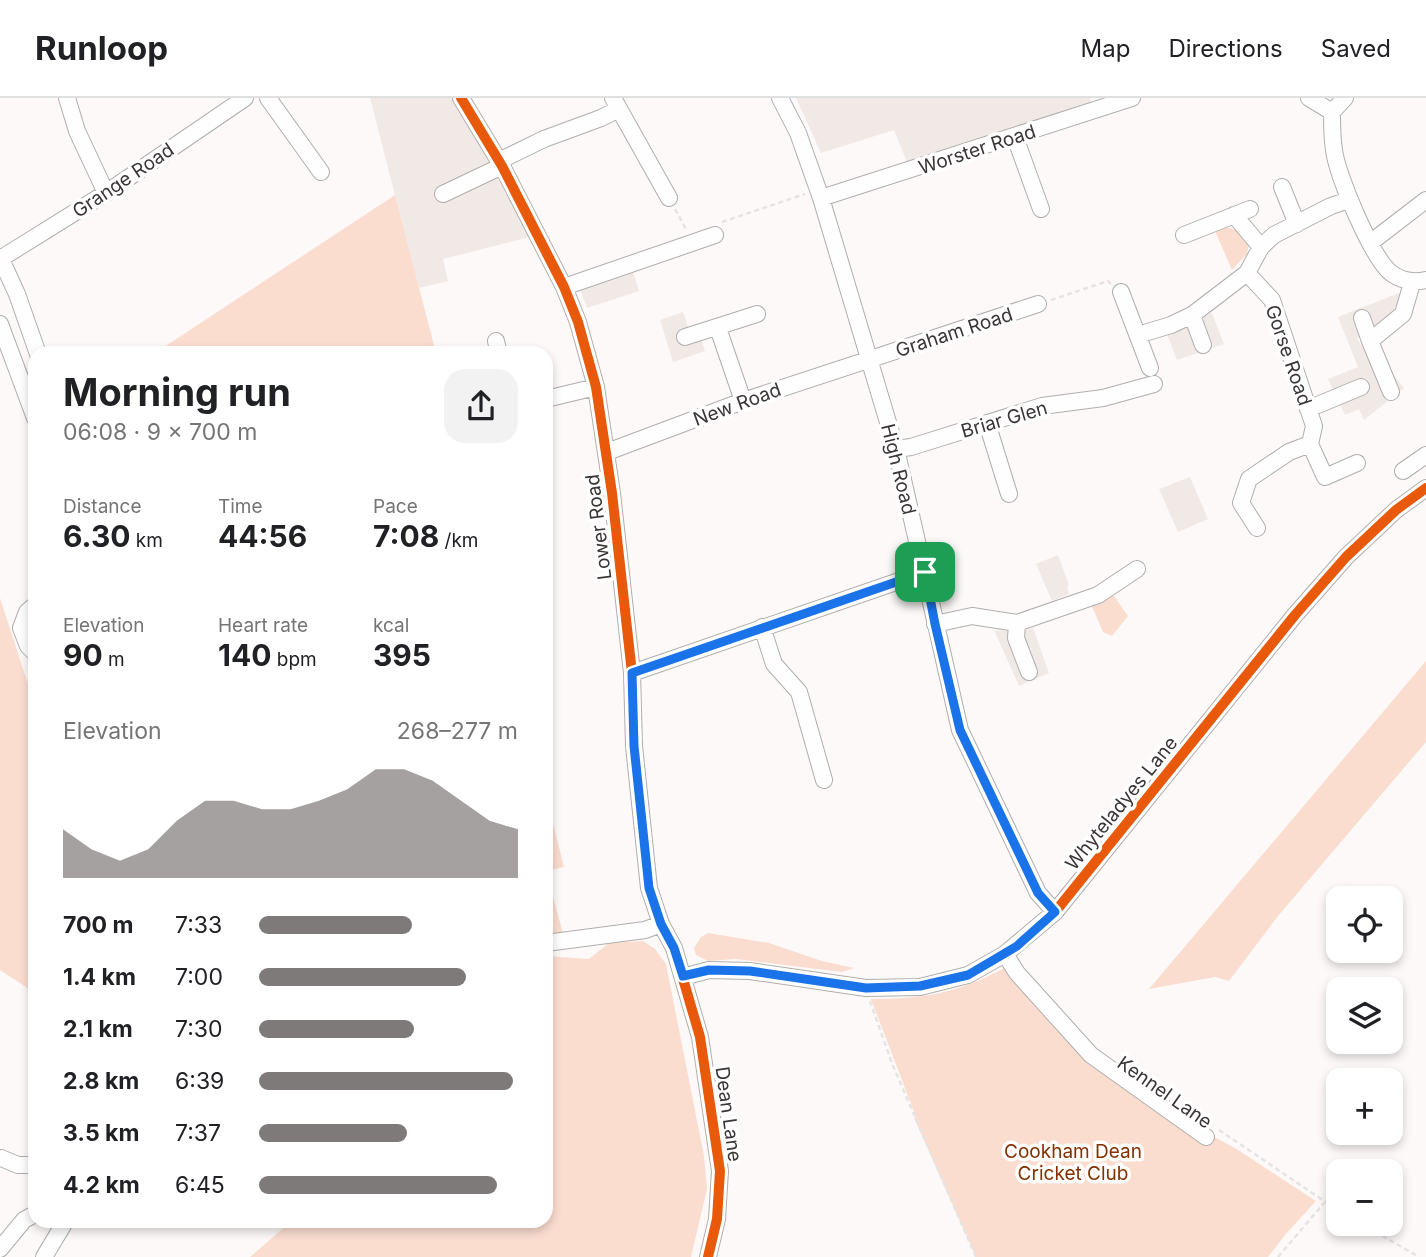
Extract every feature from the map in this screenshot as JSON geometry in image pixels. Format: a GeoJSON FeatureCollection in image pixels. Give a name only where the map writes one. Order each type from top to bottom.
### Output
{"type":"FeatureCollection","features":[{"type":"Feature","properties":{"kind":"street"},"geometry":{"type":"LineString","coordinates":[[67,98],[76,131],[106,193]]}},
{"type":"Feature","properties":{"kind":"street","name":"Grange Road"},"geometry":{"type":"LineString","coordinates":[[0,258],[106,193],[245,98]]}},
{"type":"Feature","properties":{"kind":"street"},"geometry":{"type":"LineString","coordinates":[[268,98],[321,172]]}},
{"type":"Feature","properties":{"kind":"street","name":"Lower Road"},"geometry":{"type":"LineString","coordinates":[[461,98],[500,164],[564,287],[578,322],[596,387],[607,452],[632,673],[634,746],[649,888],[683,976]]}},
{"type":"Feature","properties":{"kind":"street","name":"High Road"},"geometry":{"type":"LineString","coordinates":[[780,98],[798,133],[820,194],[896,449],[960,730],[1038,893],[1055,912]]}},
{"type":"Feature","properties":{"kind":"street","name":"Worster Road"},"geometry":{"type":"LineString","coordinates":[[820,194],[1015,137],[1132,98]]}},
{"type":"Feature","properties":{"kind":"street"},"geometry":{"type":"LineString","coordinates":[[1309,98],[1332,112]]}},
{"type":"Feature","properties":{"kind":"street"},"geometry":{"type":"LineString","coordinates":[[1345,98],[1332,112],[1334,153],[1349,200],[1370,243],[1390,272],[1419,282],[1403,314],[1370,341]]}},
{"type":"Feature","properties":{"kind":"street"},"geometry":{"type":"LineString","coordinates":[[443,194],[544,139],[601,118],[616,104],[662,195]]}},
{"type":"Feature","properties":{"kind":"street"},"geometry":{"type":"LineString","coordinates":[[1015,137],[1041,209]]}},
{"type":"Feature","properties":{"kind":"street"},"geometry":{"type":"LineString","coordinates":[[1282,187],[1297,224]]}},
{"type":"Feature","properties":{"kind":"street"},"geometry":{"type":"LineString","coordinates":[[1121,292],[1138,335],[1171,325],[1192,315],[1247,273],[1261,247],[1274,235],[1331,206],[1349,200]]}},
{"type":"Feature","properties":{"kind":"street"},"geometry":{"type":"LineString","coordinates":[[1370,243],[1426,200]]}},
{"type":"Feature","properties":{"kind":"street"},"geometry":{"type":"LineString","coordinates":[[1184,235],[1242,212],[1261,247]]}},
{"type":"Feature","properties":{"kind":"street"},"geometry":{"type":"LineString","coordinates":[[564,287],[717,229]]}},
{"type":"Feature","properties":{"kind":"street"},"geometry":{"type":"LineString","coordinates":[[0,258],[17,293],[35,346]]}},
{"type":"Feature","properties":{"kind":"street","name":"Gorse Road"},"geometry":{"type":"LineString","coordinates":[[1247,273],[1272,300],[1314,426],[1310,444]]}},
{"type":"Feature","properties":{"kind":"street","name":"Graham Road"},"geometry":{"type":"LineString","coordinates":[[869,359],[1038,304]]}},
{"type":"Feature","properties":{"kind":"street"},"geometry":{"type":"LineString","coordinates":[[685,337],[757,314]]}},
{"type":"Feature","properties":{"kind":"street"},"geometry":{"type":"LineString","coordinates":[[1192,315],[1203,345]]}},
{"type":"Feature","properties":{"kind":"street"},"geometry":{"type":"LineString","coordinates":[[1362,318],[1391,392]]}},
{"type":"Feature","properties":{"kind":"street"},"geometry":{"type":"LineString","coordinates":[[0,324],[28,399]]}},
{"type":"Feature","properties":{"kind":"street"},"geometry":{"type":"LineString","coordinates":[[718,328],[743,401]]}},
{"type":"Feature","properties":{"kind":"street","name":"Briar Glen"},"geometry":{"type":"LineString","coordinates":[[896,449],[911,447],[1042,406],[1103,398],[1152,376],[1138,335]]}},
{"type":"Feature","properties":{"kind":"street","name":"New Road"},"geometry":{"type":"LineString","coordinates":[[607,452],[743,401],[869,359]]}},
{"type":"Feature","properties":{"kind":"street"},"geometry":{"type":"LineString","coordinates":[[553,398],[596,387]]}},
{"type":"Feature","properties":{"kind":"street"},"geometry":{"type":"LineString","coordinates":[[1308,409],[1361,387]]}},
{"type":"Feature","properties":{"kind":"street"},"geometry":{"type":"LineString","coordinates":[[987,423],[1009,494]]}},
{"type":"Feature","properties":{"kind":"street"},"geometry":{"type":"LineString","coordinates":[[1257,527],[1241,503],[1249,480],[1289,452],[1310,444],[1325,477],[1357,463]]}},
{"type":"Feature","properties":{"kind":"street"},"geometry":{"type":"LineString","coordinates":[[1403,471],[1426,454]]}},
{"type":"Feature","properties":{"kind":"street","name":"Whyteladyes Lane"},"geometry":{"type":"LineString","coordinates":[[683,976],[709,970],[750,971],[866,988],[920,986],[968,975],[1005,954],[1055,912],[1295,615],[1346,557],[1396,510],[1426,488]]}},
{"type":"Feature","properties":{"kind":"street"},"geometry":{"type":"LineString","coordinates":[[935,624],[972,615],[1017,623],[1098,595],[1138,569]]}},
{"type":"Feature","properties":{"kind":"street"},"geometry":{"type":"LineString","coordinates":[[632,673],[925,572]]}},
{"type":"Feature","properties":{"kind":"street"},"geometry":{"type":"LineString","coordinates":[[28,611],[21,628],[28,646]]}},
{"type":"Feature","properties":{"kind":"street"},"geometry":{"type":"LineString","coordinates":[[1017,623],[1016,638],[1029,672]]}},
{"type":"Feature","properties":{"kind":"street"},"geometry":{"type":"LineString","coordinates":[[762,627],[774,664],[799,692],[824,780]]}},
{"type":"Feature","properties":{"kind":"street"},"geometry":{"type":"LineString","coordinates":[[553,942],[645,930],[661,924]]}},
{"type":"Feature","properties":{"kind":"street"},"geometry":{"type":"LineString","coordinates":[[1005,954],[1017,973],[1091,1055],[1210,1132]]}},
{"type":"Feature","properties":{"kind":"street","name":"Dean Lane"},"geometry":{"type":"LineString","coordinates":[[683,976],[700,1037],[720,1171],[717,1219],[708,1257]]}},
{"type":"Feature","properties":{"kind":"street"},"geometry":{"type":"LineString","coordinates":[[1,1158],[18,1165],[28,1165]]}},
{"type":"Feature","properties":{"kind":"street"},"geometry":{"type":"LineString","coordinates":[[0,1249],[28,1218]]}},
{"type":"Feature","properties":{"kind":"street"},"geometry":{"type":"LineString","coordinates":[[44,1257],[61,1228]]}},
{"type":"Feature","properties":{"kind":"path"},"geometry":{"type":"LineString","coordinates":[[717,229],[820,194]]}},
{"type":"Feature","properties":{"kind":"path"},"geometry":{"type":"LineString","coordinates":[[662,195],[688,233]]}},
{"type":"Feature","properties":{"kind":"path"},"geometry":{"type":"LineString","coordinates":[[1038,304],[1108,282],[1121,292]]}},
{"type":"Feature","properties":{"kind":"path"},"geometry":{"type":"LineString","coordinates":[[866,988],[893,1066],[976,1257]]}},
{"type":"Feature","properties":{"kind":"path"},"geometry":{"type":"LineString","coordinates":[[1278,1257],[1324,1203]]}},
{"type":"Feature","properties":{"kind":"path"},"geometry":{"type":"LineString","coordinates":[[1383,1236],[1419,1257]]}},
{"type":"Feature","properties":{"kind":"shaded area"},"geometry":{"type":"Polygon","coordinates":[[[370,98],[453,98],[530,237],[443,259],[448,281],[419,288],[370,98]]]}},
{"type":"Feature","properties":{"kind":"shaded area"},"geometry":{"type":"Polygon","coordinates":[[[796,98],[1090,98],[1092,105],[907,162],[894,130],[821,153],[796,98]]]}},
{"type":"Feature","properties":{"kind":"shaded area"},"geometry":{"type":"Polygon","coordinates":[[[631,265],[639,291],[587,308],[578,283],[631,265]]]}},
{"type":"Feature","properties":{"kind":"shaded area"},"geometry":{"type":"Polygon","coordinates":[[[1399,293],[1403,298],[1399,307],[1385,323],[1357,338],[1367,354],[1382,360],[1404,388],[1364,420],[1359,409],[1345,415],[1328,379],[1358,367],[1338,317],[1399,293]]]}},
{"type":"Feature","properties":{"kind":"shaded area"},"geometry":{"type":"Polygon","coordinates":[[[683,312],[689,330],[697,328],[705,351],[673,362],[660,320],[683,312]]]}},
{"type":"Feature","properties":{"kind":"shaded area"},"geometry":{"type":"Polygon","coordinates":[[[1212,313],[1224,344],[1177,360],[1167,334],[1212,313]]]}},
{"type":"Feature","properties":{"kind":"shaded area"},"geometry":{"type":"Polygon","coordinates":[[[1190,477],[1208,519],[1178,532],[1159,489],[1190,477]]]}},
{"type":"Feature","properties":{"kind":"shaded area"},"geometry":{"type":"Polygon","coordinates":[[[1058,555],[1069,585],[1069,594],[1052,601],[1036,564],[1058,555]]]}},
{"type":"Feature","properties":{"kind":"shaded area"},"geometry":{"type":"Polygon","coordinates":[[[1033,628],[1049,673],[1019,686],[994,630],[1017,632],[1033,628]]]}},
{"type":"Feature","properties":{"kind":"green space"},"geometry":{"type":"Polygon","coordinates":[[[395,195],[434,346],[166,346],[395,195]]]}},
{"type":"Feature","properties":{"kind":"green space"},"geometry":{"type":"Polygon","coordinates":[[[1224,227],[1237,230],[1249,245],[1247,254],[1232,270],[1215,231],[1224,227]]]}},
{"type":"Feature","properties":{"kind":"green space"},"geometry":{"type":"Polygon","coordinates":[[[1114,596],[1128,616],[1112,636],[1103,632],[1091,604],[1114,596]]]}},
{"type":"Feature","properties":{"kind":"green space"},"geometry":{"type":"Polygon","coordinates":[[[0,598],[28,684],[28,988],[0,970],[0,598]]]}},
{"type":"Feature","properties":{"kind":"green space"},"geometry":{"type":"Polygon","coordinates":[[[1426,661],[1426,742],[1278,916],[1229,981],[1215,977],[1149,989],[1426,661]]]}},
{"type":"Feature","properties":{"kind":"green space"},"geometry":{"type":"Polygon","coordinates":[[[553,823],[564,867],[553,869],[553,823]]]}},
{"type":"Feature","properties":{"kind":"green space"},"geometry":{"type":"Polygon","coordinates":[[[553,897],[563,933],[553,934],[553,897]]]}},
{"type":"Feature","properties":{"kind":"green space"},"geometry":{"type":"Polygon","coordinates":[[[708,933],[769,943],[822,961],[854,968],[842,972],[736,959],[708,961],[696,955],[694,948],[701,937],[708,933]]]}},
{"type":"Feature","properties":{"kind":"green space"},"geometry":{"type":"Polygon","coordinates":[[[643,941],[655,949],[666,964],[704,1156],[707,1189],[691,1257],[250,1257],[283,1228],[553,1228],[553,956],[589,959],[609,943],[643,941]]]}},
{"type":"Feature","properties":{"kind":"green space","name":"Cookham Dean Cricket Club"},"geometry":{"type":"Polygon","coordinates":[[[1006,967],[1082,1055],[1316,1201],[1268,1257],[976,1257],[914,1118],[916,1117],[871,999],[908,998],[941,993],[973,983],[1006,967]]]}},
{"type":"Feature","properties":{"kind":"cycle path"},"geometry":{"type":"LineString","coordinates":[[461,98],[502,166],[564,287],[578,322],[596,387],[612,493],[632,673],[634,746],[649,888],[661,924],[674,948],[700,1037],[720,1171],[717,1219],[708,1257]]}},
{"type":"Feature","properties":{"kind":"cycle path"},"geometry":{"type":"LineString","coordinates":[[683,977],[709,970],[750,971],[866,988],[920,987],[968,975],[1005,954],[1055,912],[1295,615],[1346,557],[1396,510],[1426,488]]}},
{"type":"Feature","properties":{"kind":"route"},"geometry":{"type":"LineString","coordinates":[[925,572],[960,730],[1038,893],[1055,912],[1017,946],[968,975],[920,986],[866,988],[750,971],[709,970],[683,976],[649,888],[634,746],[632,673],[925,572]]}}]}
